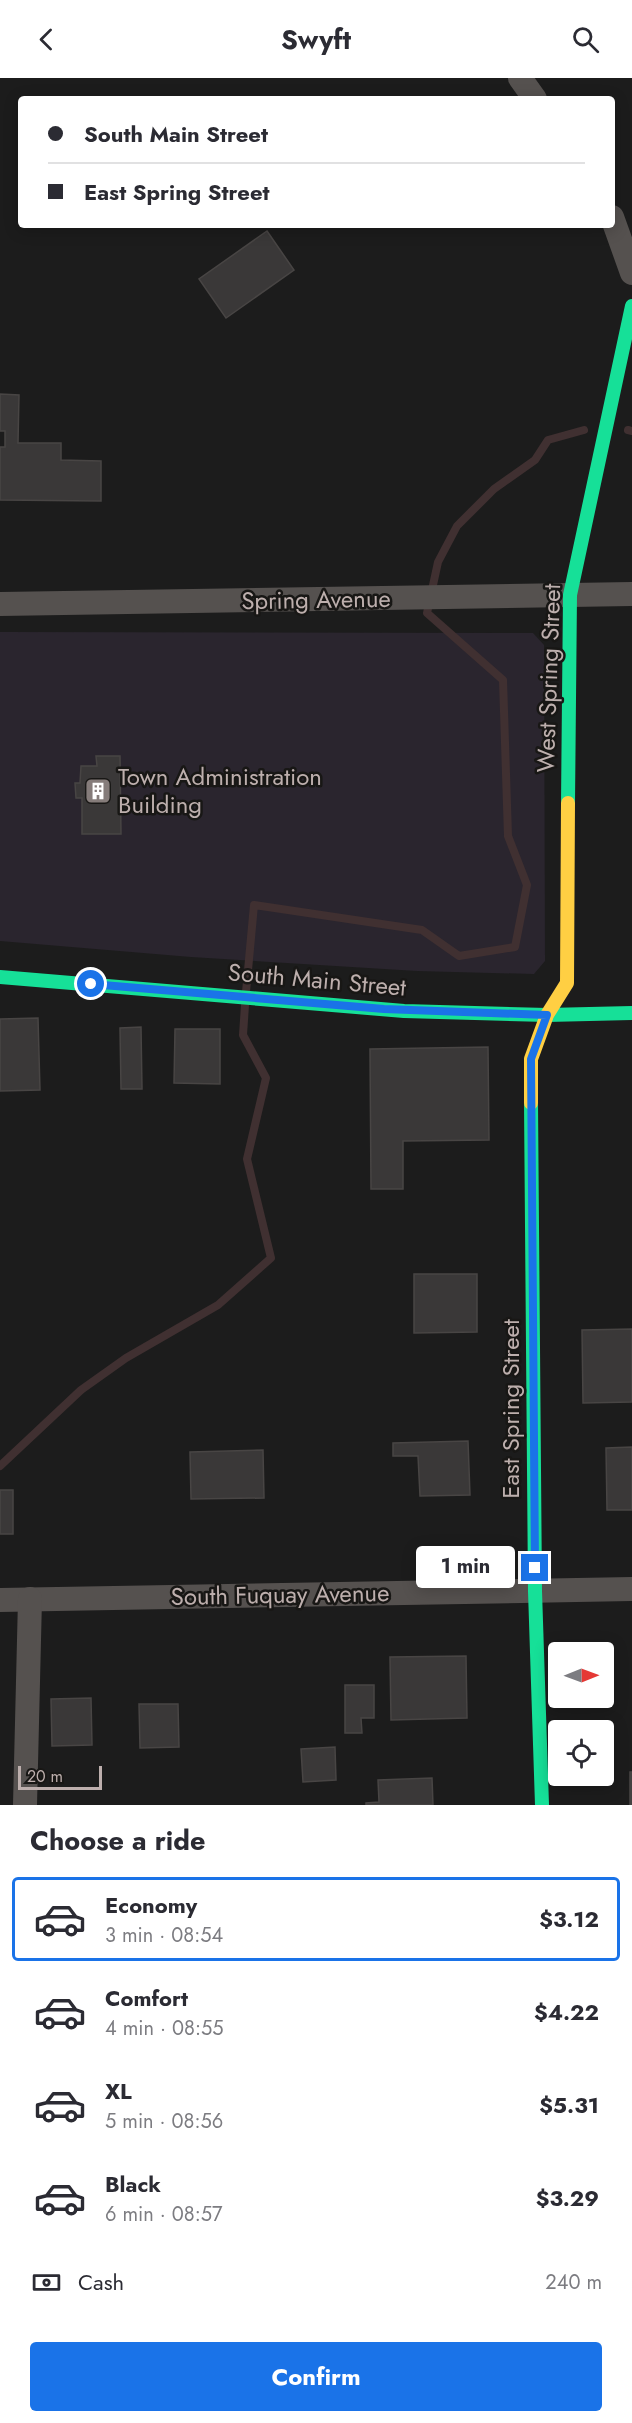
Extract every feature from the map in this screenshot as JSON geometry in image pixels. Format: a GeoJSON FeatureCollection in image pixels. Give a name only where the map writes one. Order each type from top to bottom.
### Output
{"type":"FeatureCollection","features":[{"type":"Feature","properties":{"kind":"street"},"geometry":{"type":"LineString","coordinates":[[520,78],[533,96]]}},
{"type":"Feature","properties":{"kind":"street"},"geometry":{"type":"LineString","coordinates":[[615,225],[632,273]]}},
{"type":"Feature","properties":{"kind":"street","name":"West Spring Street"},"geometry":{"type":"LineString","coordinates":[[547,1015],[567,983],[570,594],[632,306]]}},
{"type":"Feature","properties":{"kind":"street","name":"Spring Avenue"},"geometry":{"type":"LineString","coordinates":[[0,604],[632,594]]}},
{"type":"Feature","properties":{"kind":"street","name":"South Main Street"},"geometry":{"type":"LineString","coordinates":[[0,977],[393,1010],[547,1015],[632,1013]]}},
{"type":"Feature","properties":{"kind":"street","name":"East Spring Street"},"geometry":{"type":"LineString","coordinates":[[542,1805],[535,1591],[531,1059],[547,1015]]}},
{"type":"Feature","properties":{"kind":"street","name":"South Fuquay Avenue"},"geometry":{"type":"LineString","coordinates":[[0,1600],[632,1589]]}},
{"type":"Feature","properties":{"kind":"street"},"geometry":{"type":"LineString","coordinates":[[25,1805],[30,1599]]}},
{"type":"Feature","properties":{"kind":"shaded area"},"geometry":{"type":"Polygon","coordinates":[[[0,632],[533,633],[544,645],[545,961],[534,974],[417,971],[191,957],[0,941],[0,632]]]}},
{"type":"Feature","properties":{"kind":"building"},"geometry":{"type":"Polygon","coordinates":[[[267,231],[294,270],[226,318],[199,279],[267,231]]]}},
{"type":"Feature","properties":{"kind":"building"},"geometry":{"type":"Polygon","coordinates":[[[0,394],[19,395],[18,443],[61,443],[61,460],[101,461],[101,501],[0,500],[0,447],[5,447],[5,431],[0,431],[0,394]]]}},
{"type":"Feature","properties":{"kind":"building","name":"Town Administration Building"},"geometry":{"type":"Polygon","coordinates":[[[96,756],[120,756],[121,834],[82,834],[82,798],[76,798],[75,783],[80,783],[81,766],[97,766],[96,756]]]}},
{"type":"Feature","properties":{"kind":"building"},"geometry":{"type":"Polygon","coordinates":[[[38,1018],[40,1090],[0,1091],[0,1019],[38,1018]]]}},
{"type":"Feature","properties":{"kind":"building"},"geometry":{"type":"Polygon","coordinates":[[[141,1027],[142,1089],[121,1089],[120,1028],[141,1027]]]}},
{"type":"Feature","properties":{"kind":"building"},"geometry":{"type":"Polygon","coordinates":[[[175,1029],[220,1029],[220,1084],[174,1083],[175,1029]]]}},
{"type":"Feature","properties":{"kind":"building"},"geometry":{"type":"Polygon","coordinates":[[[488,1047],[489,1140],[403,1141],[403,1189],[371,1189],[370,1049],[488,1047]]]}},
{"type":"Feature","properties":{"kind":"building"},"geometry":{"type":"Polygon","coordinates":[[[414,1274],[477,1274],[477,1332],[414,1333],[414,1274]]]}},
{"type":"Feature","properties":{"kind":"building"},"geometry":{"type":"Polygon","coordinates":[[[632,1329],[632,1402],[583,1403],[582,1330],[632,1329]]]}},
{"type":"Feature","properties":{"kind":"building"},"geometry":{"type":"Polygon","coordinates":[[[468,1441],[470,1495],[420,1496],[418,1456],[393,1456],[393,1443],[468,1441]]]}},
{"type":"Feature","properties":{"kind":"building"},"geometry":{"type":"Polygon","coordinates":[[[632,1447],[632,1510],[607,1510],[606,1448],[632,1447]]]}},
{"type":"Feature","properties":{"kind":"building"},"geometry":{"type":"Polygon","coordinates":[[[263,1450],[264,1498],[191,1499],[190,1452],[263,1450]]]}},
{"type":"Feature","properties":{"kind":"building"},"geometry":{"type":"Polygon","coordinates":[[[0,1490],[13,1490],[13,1534],[0,1534],[0,1490]]]}},
{"type":"Feature","properties":{"kind":"building"},"geometry":{"type":"Polygon","coordinates":[[[466,1656],[467,1718],[391,1720],[390,1657],[466,1656]]]}},
{"type":"Feature","properties":{"kind":"building"},"geometry":{"type":"Polygon","coordinates":[[[345,1685],[374,1685],[374,1718],[361,1718],[362,1733],[345,1733],[345,1685]]]}},
{"type":"Feature","properties":{"kind":"building"},"geometry":{"type":"Polygon","coordinates":[[[91,1698],[92,1745],[52,1746],[51,1699],[91,1698]]]}},
{"type":"Feature","properties":{"kind":"building"},"geometry":{"type":"Polygon","coordinates":[[[139,1704],[178,1704],[179,1747],[140,1748],[139,1704]]]}},
{"type":"Feature","properties":{"kind":"building"},"geometry":{"type":"Polygon","coordinates":[[[335,1747],[336,1780],[303,1782],[301,1749],[335,1747]]]}},
{"type":"Feature","properties":{"kind":"building"},"geometry":{"type":"Polygon","coordinates":[[[630,1772],[632,1772],[632,1805],[630,1805],[630,1772]]]}},
{"type":"Feature","properties":{"kind":"building"},"geometry":{"type":"Polygon","coordinates":[[[432,1778],[433,1805],[366,1805],[366,1803],[379,1802],[378,1780],[432,1778]]]}},
{"type":"Feature","properties":{"kind":"waterway"},"geometry":{"type":"LineString","coordinates":[[246,992],[254,905],[422,930],[459,956],[515,947],[527,885],[508,836],[503,680],[427,613],[438,562],[457,526],[494,489],[535,460],[548,440],[584,430]]}},
{"type":"Feature","properties":{"kind":"waterway"},"geometry":{"type":"LineString","coordinates":[[628,430],[632,431]]}},
{"type":"Feature","properties":{"kind":"waterway"},"geometry":{"type":"LineString","coordinates":[[0,1466],[81,1390],[126,1358],[218,1305],[271,1258],[247,1159],[266,1078],[243,1035],[245,1005]]}},
{"type":"Feature","properties":{"kind":"traffic: fast"},"geometry":{"type":"LineString","coordinates":[[568,803],[570,595],[632,306]]}},
{"type":"Feature","properties":{"kind":"traffic: fast"},"geometry":{"type":"LineString","coordinates":[[0,977],[404,1011],[547,1015],[632,1013]]}},
{"type":"Feature","properties":{"kind":"traffic: fast"},"geometry":{"type":"LineString","coordinates":[[531,1103],[535,1591],[542,1805]]}},
{"type":"Feature","properties":{"kind":"traffic: slow"},"geometry":{"type":"LineString","coordinates":[[531,1103],[531,1059],[547,1015],[567,983],[568,803]]}},
{"type":"Feature","properties":{"kind":"place","name":"Town Administration Building"},"geometry":{"type":"Point","coordinates":[98,791]}},
{"type":"Feature","properties":{"kind":"route"},"geometry":{"type":"LineString","coordinates":[[91,984],[404,1011],[547,1015],[531,1059],[535,1568]]}}]}
